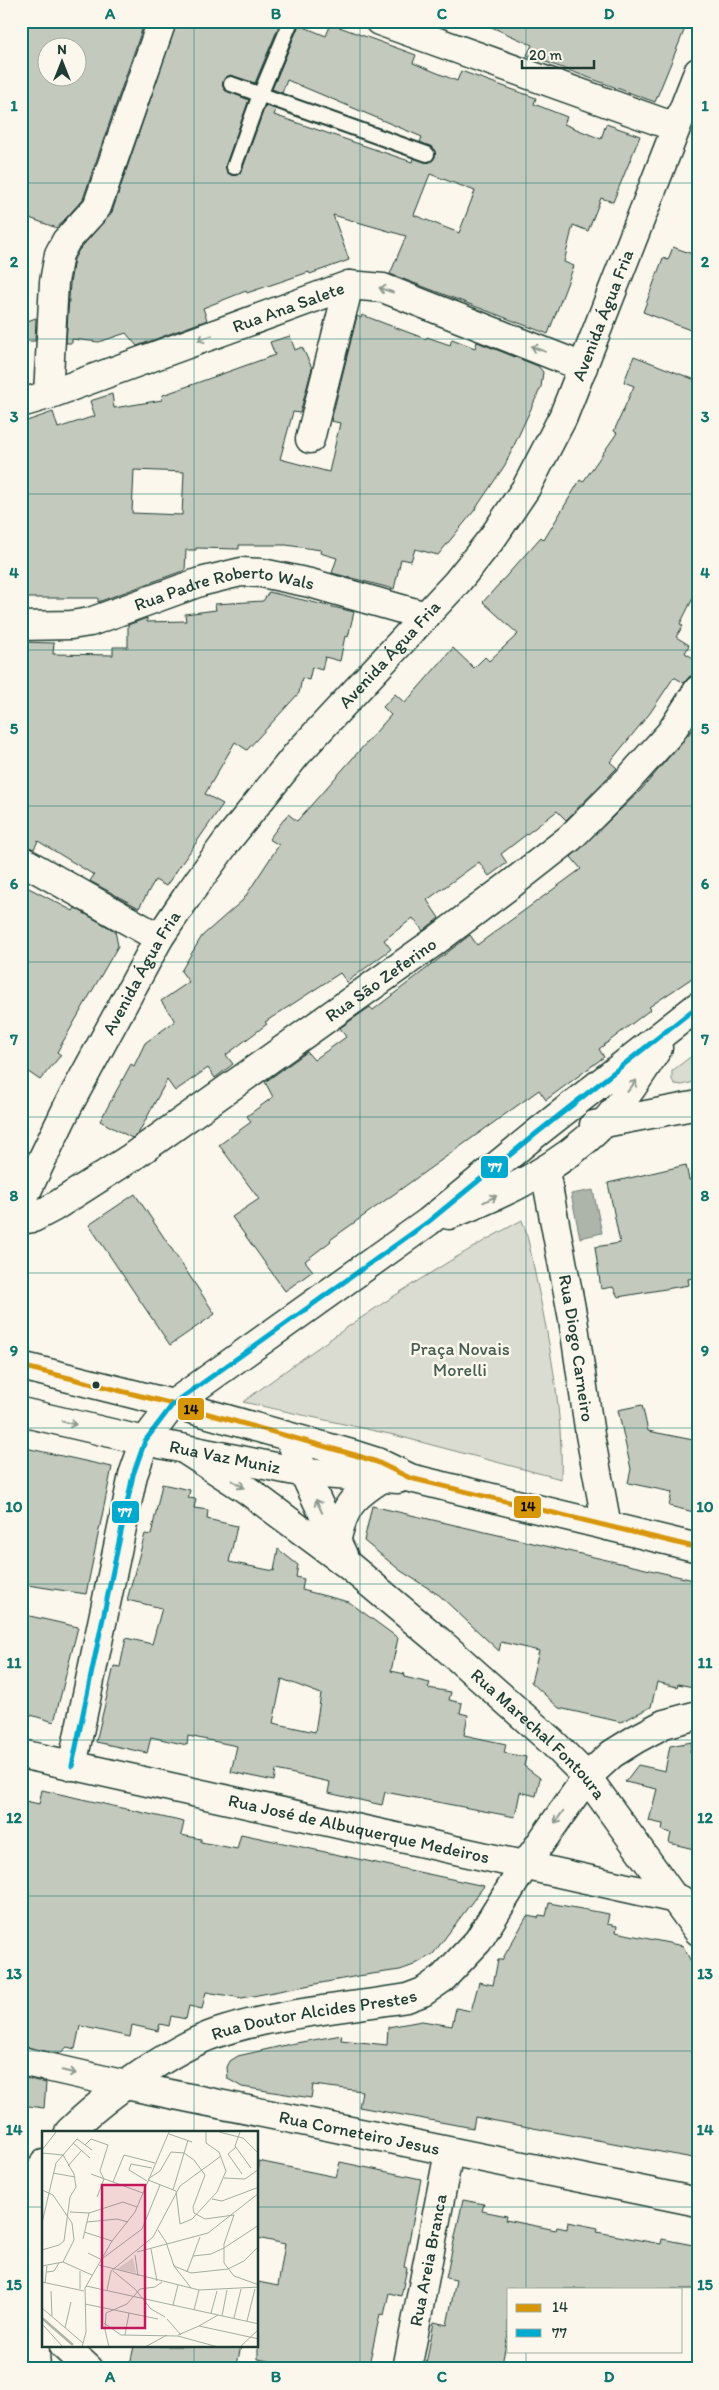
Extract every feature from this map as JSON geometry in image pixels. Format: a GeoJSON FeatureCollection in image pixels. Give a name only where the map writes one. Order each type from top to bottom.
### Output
{"type":"FeatureCollection","features":[{"type":"Feature","properties":{"kind":"street"},"geometry":{"type":"LineString","coordinates":[[48,395],[54,282],[59,254],[66,241],[96,207],[162,21]]}},
{"type":"Feature","properties":{"kind":"street"},"geometry":{"type":"LineString","coordinates":[[379,21],[675,127]]}},
{"type":"Feature","properties":{"kind":"street","name":"Avenida Água Fria"},"geometry":{"type":"LineString","coordinates":[[21,1203],[68,1106],[159,938],[227,841],[297,754],[426,616],[493,537],[526,488],[549,447],[583,367],[698,72]]}},
{"type":"Feature","properties":{"kind":"street"},"geometry":{"type":"LineString","coordinates":[[310,439],[349,285]]}},
{"type":"Feature","properties":{"kind":"street","name":"Rua Ana Salete"},"geometry":{"type":"LineString","coordinates":[[21,403],[48,395],[349,285],[382,288],[583,367]]}},
{"type":"Feature","properties":{"kind":"street","name":"Rua Padre Roberto Wals"},"geometry":{"type":"LineString","coordinates":[[21,626],[71,625],[90,622],[200,582],[241,572],[262,573],[310,583],[426,616]]}},
{"type":"Feature","properties":{"kind":"street","name":"Rua São Zeferino"},"geometry":{"type":"LineString","coordinates":[[21,1220],[33,1218],[54,1207],[132,1157],[434,942],[570,838],[626,782],[671,732],[698,690]]}},
{"type":"Feature","properties":{"kind":"street"},"geometry":{"type":"LineString","coordinates":[[21,860],[159,938]]}},
{"type":"Feature","properties":{"kind":"street"},"geometry":{"type":"LineString","coordinates":[[173,1404],[428,1222],[538,1132],[698,1006]]}},
{"type":"Feature","properties":{"kind":"street"},"geometry":{"type":"LineString","coordinates":[[428,1222],[486,1202],[545,1172],[602,1124],[641,1074],[670,1029]]}},
{"type":"Feature","properties":{"kind":"street"},"geometry":{"type":"LineString","coordinates":[[538,1132],[602,1124],[698,1105]]}},
{"type":"Feature","properties":{"kind":"street","name":"Rua Diogo Carneiro"},"geometry":{"type":"LineString","coordinates":[[545,1172],[573,1319],[590,1434],[607,1526]]}},
{"type":"Feature","properties":{"kind":"street","name":"Rua Vaz Muniz"},"geometry":{"type":"LineString","coordinates":[[21,1366],[173,1404],[377,1462],[410,1478],[698,1548]]}},
{"type":"Feature","properties":{"kind":"street","name":"Rua Vaz Muniz"},"geometry":{"type":"LineString","coordinates":[[145,1441],[173,1404]]}},
{"type":"Feature","properties":{"kind":"street","name":"Rua Vaz Muniz"},"geometry":{"type":"LineString","coordinates":[[21,1412],[145,1441],[305,1473],[381,1479],[410,1478]]}},
{"type":"Feature","properties":{"kind":"street","name":"Rua Vaz Muniz"},"geometry":{"type":"LineString","coordinates":[[290,1438],[305,1473]]}},
{"type":"Feature","properties":{"kind":"street"},"geometry":{"type":"LineString","coordinates":[[72,1766],[133,1475],[145,1441]]}},
{"type":"Feature","properties":{"kind":"street","name":"Rua Marechal Fontoura"},"geometry":{"type":"LineString","coordinates":[[182,1448],[342,1554],[552,1741],[587,1777],[686,1901],[698,1931]]}},
{"type":"Feature","properties":{"kind":"street","name":"Rua Marechal Fontoura"},"geometry":{"type":"LineString","coordinates":[[305,1473],[342,1554]]}},
{"type":"Feature","properties":{"kind":"street"},"geometry":{"type":"LineString","coordinates":[[342,1554],[345,1510],[360,1494],[381,1479]]}},
{"type":"Feature","properties":{"kind":"street","name":"Rua Doutor Alcides Prestes"},"geometry":{"type":"LineString","coordinates":[[70,2131],[126,2085],[183,2048],[214,2034],[247,2024],[416,1995],[442,1978],[478,1940],[525,1865],[587,1777],[612,1754],[636,1739],[664,1724],[698,1715]]}},
{"type":"Feature","properties":{"kind":"street","name":"Rua José de Albuquerque Medeiros"},"geometry":{"type":"LineString","coordinates":[[21,1754],[686,1901]]}},
{"type":"Feature","properties":{"kind":"street","name":"Rua Corneteiro Jesus"},"geometry":{"type":"LineString","coordinates":[[21,2061],[126,2085],[698,2202]]}},
{"type":"Feature","properties":{"kind":"street","name":"Rua Areia Branca"},"geometry":{"type":"LineString","coordinates":[[407,2369],[449,2152]]}},
{"type":"Feature","properties":{"kind":"street"},"geometry":{"type":"LineString","coordinates":[[36,2369],[38,2324],[28,2235],[32,2196],[42,2169]]}},
{"type":"Feature","properties":{"kind":"street"},"geometry":{"type":"LineString","coordinates":[[66,2348],[89,2369]]}},
{"type":"Feature","properties":{"kind":"lane"},"geometry":{"type":"LineString","coordinates":[[234,167],[291,21]]}},
{"type":"Feature","properties":{"kind":"lane"},"geometry":{"type":"LineString","coordinates":[[231,84],[427,154]]}},
{"type":"Feature","properties":{"kind":"green space"},"geometry":{"type":"Polygon","coordinates":[[[698,1051],[698,1081],[682,1085],[675,1084],[672,1080],[672,1071],[698,1051]]]}},
{"type":"Feature","properties":{"kind":"green space","name":"Praça Novais Morelli"},"geometry":{"type":"Polygon","coordinates":[[[522,1220],[531,1254],[555,1383],[560,1431],[561,1479],[394,1435],[243,1402],[414,1283],[522,1220]]]}},
{"type":"Feature","properties":{"kind":"shaded area"},"geometry":{"type":"Polygon","coordinates":[[[593,1190],[602,1233],[580,1238],[571,1194],[593,1190]]]}},
{"type":"Feature","properties":{"kind":"building"},"geometry":{"type":"Polygon","coordinates":[[[21,21],[145,21],[83,199],[57,228],[21,215],[21,21]]]}},
{"type":"Feature","properties":{"kind":"building"},"geometry":{"type":"Polygon","coordinates":[[[177,21],[281,21],[255,83],[230,75],[223,82],[225,90],[249,100],[226,164],[227,172],[232,175],[239,174],[242,170],[265,106],[276,109],[274,115],[412,162],[413,158],[429,162],[435,157],[433,148],[420,142],[422,137],[287,80],[282,93],[272,89],[299,25],[326,36],[331,24],[416,55],[413,63],[457,81],[461,71],[536,98],[534,104],[567,117],[564,124],[601,139],[606,124],[640,136],[613,202],[601,198],[588,231],[573,225],[564,262],[574,266],[548,334],[390,274],[406,236],[333,215],[349,260],[247,293],[246,291],[203,308],[207,320],[137,346],[126,333],[99,342],[72,339],[72,343],[66,343],[70,284],[74,259],[79,250],[112,212],[177,21]],[[430,174],[414,215],[459,233],[475,191],[430,174]]]}},
{"type":"Feature","properties":{"kind":"building"},"geometry":{"type":"Polygon","coordinates":[[[478,21],[672,21],[686,26],[655,102],[527,55],[532,45],[478,21]]]}},
{"type":"Feature","properties":{"kind":"building"},"geometry":{"type":"Polygon","coordinates":[[[673,247],[698,256],[698,333],[643,312],[663,258],[668,260],[673,247]]]}},
{"type":"Feature","properties":{"kind":"building"},"geometry":{"type":"Polygon","coordinates":[[[362,315],[426,339],[427,337],[450,345],[452,339],[475,348],[477,342],[538,366],[543,372],[541,387],[505,465],[474,511],[438,555],[415,549],[411,561],[401,559],[394,589],[332,573],[337,558],[320,553],[321,550],[286,545],[239,545],[239,549],[196,548],[196,550],[186,550],[185,570],[98,602],[98,598],[21,598],[21,423],[53,412],[58,428],[95,416],[90,401],[112,394],[114,408],[162,400],[163,395],[275,355],[270,342],[290,336],[295,350],[302,347],[312,368],[300,413],[293,412],[280,459],[329,472],[340,423],[331,421],[357,316],[361,318],[362,315]],[[134,470],[132,513],[182,515],[184,472],[134,470]]]}},
{"type":"Feature","properties":{"kind":"building"},"geometry":{"type":"Polygon","coordinates":[[[36,318],[35,341],[21,341],[21,323],[36,318]]]}},
{"type":"Feature","properties":{"kind":"building"},"geometry":{"type":"Polygon","coordinates":[[[634,356],[698,381],[698,588],[680,624],[683,626],[676,637],[689,645],[685,653],[698,661],[698,675],[690,676],[684,683],[674,677],[650,713],[610,762],[617,768],[566,820],[557,811],[501,854],[507,863],[489,876],[479,862],[427,900],[439,918],[423,931],[413,918],[384,940],[391,949],[347,982],[340,973],[265,1022],[267,1024],[226,1055],[233,1064],[215,1078],[208,1068],[175,1091],[167,1080],[138,1134],[132,1138],[100,1121],[131,1064],[134,1066],[145,1043],[175,1021],[161,1001],[189,982],[181,971],[202,936],[243,900],[279,845],[269,839],[288,814],[297,821],[391,715],[383,707],[395,694],[405,703],[453,648],[474,668],[485,657],[489,661],[518,634],[483,602],[541,537],[544,540],[580,480],[583,482],[617,433],[614,431],[634,386],[624,382],[634,356]]]}},
{"type":"Feature","properties":{"kind":"building"},"geometry":{"type":"Polygon","coordinates":[[[269,592],[354,612],[348,637],[345,636],[340,661],[325,657],[322,670],[312,667],[309,680],[302,678],[299,693],[247,750],[235,742],[205,794],[223,804],[166,886],[155,880],[139,908],[90,881],[94,875],[38,841],[34,849],[21,844],[21,642],[54,643],[53,654],[113,655],[113,647],[128,647],[128,625],[147,618],[147,622],[186,621],[185,614],[216,610],[215,604],[263,601],[269,592]]]}},
{"type":"Feature","properties":{"kind":"building"},"geometry":{"type":"Polygon","coordinates":[[[698,723],[698,974],[649,1007],[651,1009],[599,1049],[604,1057],[546,1100],[539,1090],[330,1240],[305,1261],[313,1271],[285,1291],[232,1217],[259,1199],[219,1145],[251,1122],[247,1116],[273,1097],[265,1082],[307,1052],[314,1060],[346,1037],[340,1028],[370,1007],[373,1010],[470,935],[477,945],[581,869],[571,857],[641,790],[698,723]]]}},
{"type":"Feature","properties":{"kind":"building"},"geometry":{"type":"Polygon","coordinates":[[[21,884],[73,911],[75,908],[115,931],[118,946],[57,1052],[61,1055],[40,1080],[21,1067],[21,974],[27,963],[21,960],[21,884]]]}},
{"type":"Feature","properties":{"kind":"building"},"geometry":{"type":"Polygon","coordinates":[[[686,1165],[689,1180],[698,1178],[698,1277],[688,1279],[689,1285],[618,1297],[613,1287],[601,1289],[595,1247],[620,1243],[608,1183],[686,1165]]]}},
{"type":"Feature","properties":{"kind":"building"},"geometry":{"type":"Polygon","coordinates":[[[135,1194],[215,1314],[170,1345],[89,1225],[135,1194]]]}},
{"type":"Feature","properties":{"kind":"building"},"geometry":{"type":"Polygon","coordinates":[[[642,1405],[648,1431],[698,1441],[698,1513],[669,1506],[672,1492],[628,1483],[631,1469],[618,1410],[642,1405]]]}},
{"type":"Feature","properties":{"kind":"building"},"geometry":{"type":"Polygon","coordinates":[[[21,1447],[112,1467],[86,1594],[21,1584],[21,1447]]]}},
{"type":"Feature","properties":{"kind":"building"},"geometry":{"type":"Polygon","coordinates":[[[162,1484],[190,1490],[188,1498],[196,1499],[194,1508],[208,1510],[207,1519],[237,1526],[229,1562],[274,1571],[278,1549],[298,1565],[296,1577],[304,1579],[302,1590],[349,1602],[398,1638],[391,1671],[405,1674],[404,1677],[430,1683],[428,1688],[451,1692],[449,1700],[462,1703],[460,1713],[468,1715],[464,1735],[506,1744],[504,1753],[526,1757],[524,1766],[540,1778],[536,1796],[520,1792],[515,1817],[385,1792],[382,1805],[328,1793],[330,1782],[276,1770],[274,1781],[231,1772],[237,1746],[188,1736],[187,1745],[151,1737],[147,1753],[96,1742],[114,1666],[120,1667],[126,1638],[152,1644],[162,1608],[127,1600],[145,1534],[151,1535],[162,1484]],[[282,1679],[273,1723],[315,1732],[321,1694],[282,1679]]]}},
{"type":"Feature","properties":{"kind":"building"},"geometry":{"type":"Polygon","coordinates":[[[372,1506],[698,1581],[698,1678],[695,1677],[693,1687],[678,1684],[677,1687],[657,1682],[651,1707],[621,1722],[559,1708],[531,1682],[539,1651],[501,1642],[499,1651],[439,1595],[401,1571],[364,1541],[372,1506]]]}},
{"type":"Feature","properties":{"kind":"building"},"geometry":{"type":"Polygon","coordinates":[[[21,1614],[78,1627],[54,1722],[21,1712],[21,1614]]]}},
{"type":"Feature","properties":{"kind":"building"},"geometry":{"type":"Polygon","coordinates":[[[692,1742],[690,1752],[698,1754],[698,1850],[669,1843],[671,1833],[662,1830],[663,1824],[649,1821],[657,1789],[625,1782],[638,1765],[665,1771],[670,1746],[692,1742]]]}},
{"type":"Feature","properties":{"kind":"building"},"geometry":{"type":"Polygon","coordinates":[[[42,1790],[184,1822],[181,1835],[201,1839],[201,1842],[237,1849],[241,1834],[484,1886],[433,1954],[414,1965],[400,1970],[242,1998],[206,1992],[202,2009],[189,2006],[186,2019],[171,2016],[169,2026],[160,2024],[158,2031],[132,2025],[130,2037],[80,2026],[75,2049],[67,2047],[59,2054],[21,2046],[21,1800],[39,1804],[42,1790]]]}},
{"type":"Feature","properties":{"kind":"building"},"geometry":{"type":"Polygon","coordinates":[[[549,1903],[609,1914],[607,1924],[617,1926],[616,1932],[683,1946],[698,1975],[698,2159],[475,2117],[473,2128],[359,2107],[362,2091],[313,2085],[311,2098],[242,2087],[228,2079],[227,2067],[230,2061],[238,2056],[342,2035],[341,2040],[387,2045],[388,2027],[422,2021],[452,2026],[456,2008],[471,2011],[479,1982],[493,1985],[498,1960],[502,1960],[527,1916],[538,1918],[539,1915],[546,1916],[549,1903]]]}},
{"type":"Feature","properties":{"kind":"building"},"geometry":{"type":"Polygon","coordinates":[[[21,2077],[46,2083],[44,2108],[21,2105],[21,2077]]]}},
{"type":"Feature","properties":{"kind":"building"},"geometry":{"type":"Polygon","coordinates":[[[259,2161],[336,2177],[340,2162],[421,2179],[404,2267],[407,2268],[401,2296],[389,2293],[384,2315],[380,2314],[368,2369],[290,2369],[291,2365],[258,2359],[259,2282],[278,2286],[285,2244],[259,2238],[259,2161]]]}},
{"type":"Feature","properties":{"kind":"building"},"geometry":{"type":"Polygon","coordinates":[[[463,2200],[484,2204],[482,2211],[507,2216],[506,2220],[556,2230],[557,2227],[567,2229],[568,2222],[598,2228],[597,2232],[661,2244],[662,2239],[698,2246],[698,2289],[507,2288],[507,2339],[501,2369],[448,2369],[426,2364],[434,2322],[447,2325],[456,2280],[446,2278],[463,2200]]]}},
{"type":"Feature","properties":{"kind":"building"},"geometry":{"type":"Polygon","coordinates":[[[134,2348],[241,2348],[236,2369],[129,2369],[134,2348]]]}},
{"type":"Feature","properties":{"kind":"transit line","name":"77"},"geometry":{"type":"LineString","coordinates":[[72,1766],[133,1475],[145,1441],[173,1404],[428,1222],[538,1132],[698,1006]]}},
{"type":"Feature","properties":{"kind":"transit line","name":"14"},"geometry":{"type":"LineString","coordinates":[[21,1366],[173,1404],[355,1455],[377,1462],[410,1478],[698,1548]]}}]}
